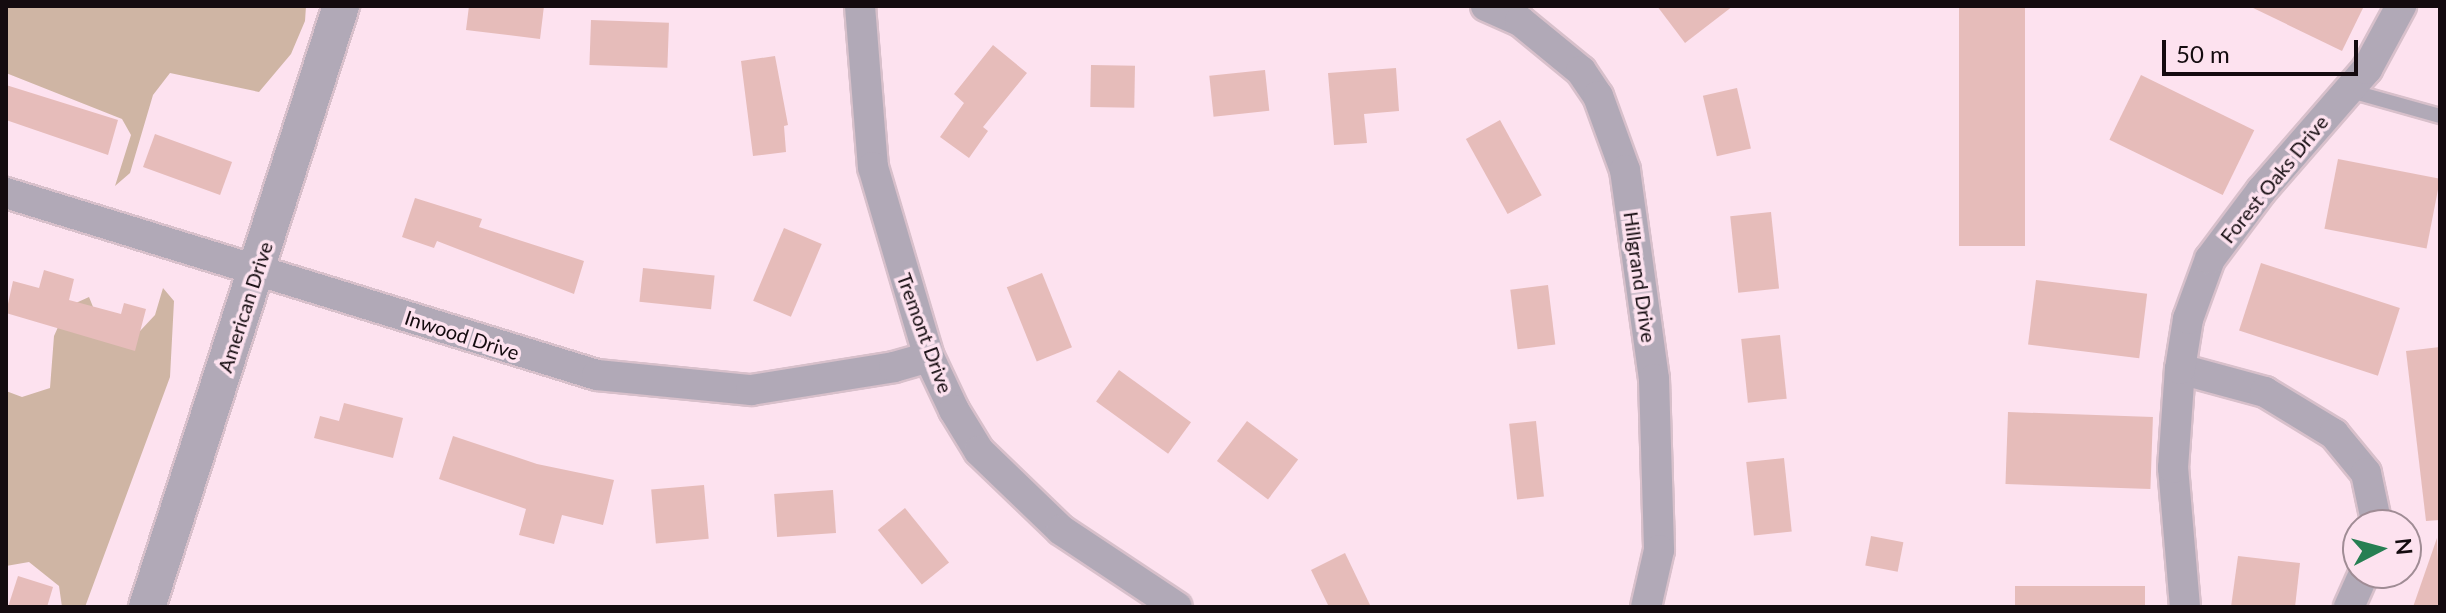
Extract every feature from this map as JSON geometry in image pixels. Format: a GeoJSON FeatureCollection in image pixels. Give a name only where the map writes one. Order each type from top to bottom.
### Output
{"type":"FeatureCollection","features":[{"type":"Feature","properties":{"kind":"street","name":"American Drive"},"geometry":{"type":"LineString","coordinates":[[147,607],[341,6]]}},
{"type":"Feature","properties":{"kind":"street","name":"Tremont Drive"},"geometry":{"type":"LineString","coordinates":[[860,6],[873,167],[929,357],[979,451],[1012,486],[1061,530],[1177,607]]}},
{"type":"Feature","properties":{"kind":"street","name":"Hillgrand Drive"},"geometry":{"type":"LineString","coordinates":[[1486,6],[1532,29],[1581,71],[1598,96],[1625,170],[1654,379],[1659,550],[1646,607]]}},
{"type":"Feature","properties":{"kind":"street","name":"Forest Oaks Drive"},"geometry":{"type":"LineString","coordinates":[[2185,607],[2173,468],[2180,369],[2188,319],[2210,259],[2346,90],[2367,69],[2401,6]]}},
{"type":"Feature","properties":{"kind":"street","name":"Inwood Drive"},"geometry":{"type":"LineString","coordinates":[[6,193],[525,355],[653,384],[751,390],[879,370],[929,357]]}},
{"type":"Feature","properties":{"kind":"street"},"geometry":{"type":"LineString","coordinates":[[2180,369],[2265,392],[2334,434],[2366,473],[2374,509]]}},
{"type":"Feature","properties":{"kind":"lane"},"geometry":{"type":"LineString","coordinates":[[2346,90],[2440,116]]}},
{"type":"Feature","properties":{"kind":"shaded area"},"geometry":{"type":"Polygon","coordinates":[[[6,6],[306,6],[305,21],[291,54],[259,92],[170,73],[153,95],[130,173],[115,186],[131,135],[122,119],[6,73],[6,6]]]}},
{"type":"Feature","properties":{"kind":"shaded area"},"geometry":{"type":"Polygon","coordinates":[[[163,288],[174,301],[170,377],[85,607],[62,607],[59,586],[29,562],[6,566],[6,391],[22,397],[50,388],[54,336],[67,307],[89,297],[98,319],[140,331],[155,315],[163,288]]]}},
{"type":"Feature","properties":{"kind":"building"},"geometry":{"type":"Polygon","coordinates":[[[469,6],[544,6],[540,39],[466,30],[469,6]]]}},
{"type":"Feature","properties":{"kind":"building"},"geometry":{"type":"Polygon","coordinates":[[[1657,6],[1733,6],[1685,43],[1657,6]]]}},
{"type":"Feature","properties":{"kind":"building"},"geometry":{"type":"Polygon","coordinates":[[[1959,6],[2025,6],[2025,246],[1959,246],[1959,6]]]}},
{"type":"Feature","properties":{"kind":"building"},"geometry":{"type":"Polygon","coordinates":[[[2249,6],[2364,6],[2342,51],[2249,6]]]}},
{"type":"Feature","properties":{"kind":"building"},"geometry":{"type":"Polygon","coordinates":[[[591,20],[669,23],[667,68],[589,65],[591,20]]]}},
{"type":"Feature","properties":{"kind":"building"},"geometry":{"type":"Polygon","coordinates":[[[993,45],[1027,73],[983,127],[988,131],[969,158],[940,137],[964,103],[954,94],[993,45]]]}},
{"type":"Feature","properties":{"kind":"building"},"geometry":{"type":"Polygon","coordinates":[[[775,56],[788,125],[784,126],[786,152],[753,156],[741,61],[775,56]]]}},
{"type":"Feature","properties":{"kind":"building"},"geometry":{"type":"Polygon","coordinates":[[[1091,65],[1135,66],[1134,108],[1090,107],[1091,65]]]}},
{"type":"Feature","properties":{"kind":"building"},"geometry":{"type":"Polygon","coordinates":[[[1396,68],[1399,111],[1364,114],[1367,143],[1334,145],[1328,73],[1396,68]]]}},
{"type":"Feature","properties":{"kind":"building"},"geometry":{"type":"Polygon","coordinates":[[[1265,70],[1269,111],[1214,117],[1209,76],[1265,70]]]}},
{"type":"Feature","properties":{"kind":"building"},"geometry":{"type":"Polygon","coordinates":[[[2141,75],[2254,130],[2223,195],[2109,140],[2141,75]]]}},
{"type":"Feature","properties":{"kind":"building"},"geometry":{"type":"Polygon","coordinates":[[[6,85],[118,120],[108,155],[6,120],[6,85]]]}},
{"type":"Feature","properties":{"kind":"building"},"geometry":{"type":"Polygon","coordinates":[[[1737,88],[1751,148],[1717,156],[1703,96],[1737,88]]]}},
{"type":"Feature","properties":{"kind":"building"},"geometry":{"type":"Polygon","coordinates":[[[1500,120],[1542,195],[1508,214],[1466,139],[1500,120]]]}},
{"type":"Feature","properties":{"kind":"building"},"geometry":{"type":"Polygon","coordinates":[[[155,134],[232,162],[220,195],[143,167],[155,134]]]}},
{"type":"Feature","properties":{"kind":"building"},"geometry":{"type":"Polygon","coordinates":[[[2338,159],[2440,179],[2427,249],[2324,229],[2338,159]]]}},
{"type":"Feature","properties":{"kind":"building"},"geometry":{"type":"Polygon","coordinates":[[[415,198],[482,219],[479,227],[584,261],[574,294],[437,241],[434,248],[402,237],[415,198]]]}},
{"type":"Feature","properties":{"kind":"building"},"geometry":{"type":"Polygon","coordinates":[[[1771,212],[1779,289],[1738,293],[1730,216],[1771,212]]]}},
{"type":"Feature","properties":{"kind":"building"},"geometry":{"type":"Polygon","coordinates":[[[784,228],[822,244],[791,317],[753,301],[784,228]]]}},
{"type":"Feature","properties":{"kind":"building"},"geometry":{"type":"Polygon","coordinates":[[[2261,263],[2400,308],[2378,376],[2239,331],[2261,263]]]}},
{"type":"Feature","properties":{"kind":"building"},"geometry":{"type":"Polygon","coordinates":[[[643,268],[715,276],[711,309],[639,302],[643,268]]]}},
{"type":"Feature","properties":{"kind":"building"},"geometry":{"type":"Polygon","coordinates":[[[44,270],[74,279],[69,300],[121,314],[124,303],[146,309],[135,351],[6,313],[13,281],[39,288],[44,270]]]}},
{"type":"Feature","properties":{"kind":"building"},"geometry":{"type":"Polygon","coordinates":[[[1042,273],[1072,347],[1037,361],[1007,287],[1042,273]]]}},
{"type":"Feature","properties":{"kind":"building"},"geometry":{"type":"Polygon","coordinates":[[[2036,280],[2147,294],[2139,358],[2028,345],[2036,280]]]}},
{"type":"Feature","properties":{"kind":"building"},"geometry":{"type":"Polygon","coordinates":[[[1548,285],[1555,345],[1518,349],[1510,290],[1548,285]]]}},
{"type":"Feature","properties":{"kind":"building"},"geometry":{"type":"Polygon","coordinates":[[[1780,335],[1787,399],[1748,403],[1741,339],[1780,335]]]}},
{"type":"Feature","properties":{"kind":"building"},"geometry":{"type":"Polygon","coordinates":[[[2440,347],[2440,520],[2426,521],[2406,351],[2440,347]]]}},
{"type":"Feature","properties":{"kind":"building"},"geometry":{"type":"Polygon","coordinates":[[[1119,370],[1191,422],[1168,454],[1096,402],[1119,370]]]}},
{"type":"Feature","properties":{"kind":"building"},"geometry":{"type":"Polygon","coordinates":[[[344,403],[403,418],[393,458],[314,438],[320,416],[339,421],[344,403]]]}},
{"type":"Feature","properties":{"kind":"building"},"geometry":{"type":"Polygon","coordinates":[[[2008,412],[2153,417],[2150,489],[2005,484],[2008,412]]]}},
{"type":"Feature","properties":{"kind":"building"},"geometry":{"type":"Polygon","coordinates":[[[1247,421],[1298,460],[1268,499],[1217,461],[1247,421]]]}},
{"type":"Feature","properties":{"kind":"building"},"geometry":{"type":"Polygon","coordinates":[[[1536,421],[1544,497],[1517,499],[1509,424],[1536,421]]]}},
{"type":"Feature","properties":{"kind":"building"},"geometry":{"type":"Polygon","coordinates":[[[453,436],[537,464],[614,480],[603,525],[562,515],[554,544],[519,535],[526,509],[439,479],[453,436]]]}},
{"type":"Feature","properties":{"kind":"building"},"geometry":{"type":"Polygon","coordinates":[[[1784,458],[1792,532],[1754,536],[1746,462],[1784,458]]]}},
{"type":"Feature","properties":{"kind":"building"},"geometry":{"type":"Polygon","coordinates":[[[704,485],[709,539],[656,543],[651,490],[704,485]]]}},
{"type":"Feature","properties":{"kind":"building"},"geometry":{"type":"Polygon","coordinates":[[[833,490],[836,533],[777,537],[774,494],[833,490]]]}},
{"type":"Feature","properties":{"kind":"building"},"geometry":{"type":"Polygon","coordinates":[[[905,508],[949,562],[922,584],[878,530],[905,508]]]}},
{"type":"Feature","properties":{"kind":"building"},"geometry":{"type":"Polygon","coordinates":[[[1871,536],[1903,542],[1898,572],[1865,565],[1871,536]]]}},
{"type":"Feature","properties":{"kind":"building"},"geometry":{"type":"Polygon","coordinates":[[[2437,538],[2440,607],[2413,607],[2419,589],[2422,589],[2437,538]]]}},
{"type":"Feature","properties":{"kind":"building"},"geometry":{"type":"Polygon","coordinates":[[[1345,553],[1371,607],[1329,607],[1311,570],[1345,553]]]}},
{"type":"Feature","properties":{"kind":"building"},"geometry":{"type":"Polygon","coordinates":[[[2238,556],[2300,563],[2295,607],[2231,607],[2238,556]]]}},
{"type":"Feature","properties":{"kind":"building"},"geometry":{"type":"Polygon","coordinates":[[[18,576],[53,587],[47,607],[8,607],[18,576]]]}},
{"type":"Feature","properties":{"kind":"building"},"geometry":{"type":"Polygon","coordinates":[[[2015,586],[2145,586],[2145,607],[2015,607],[2015,586]]]}}]}
